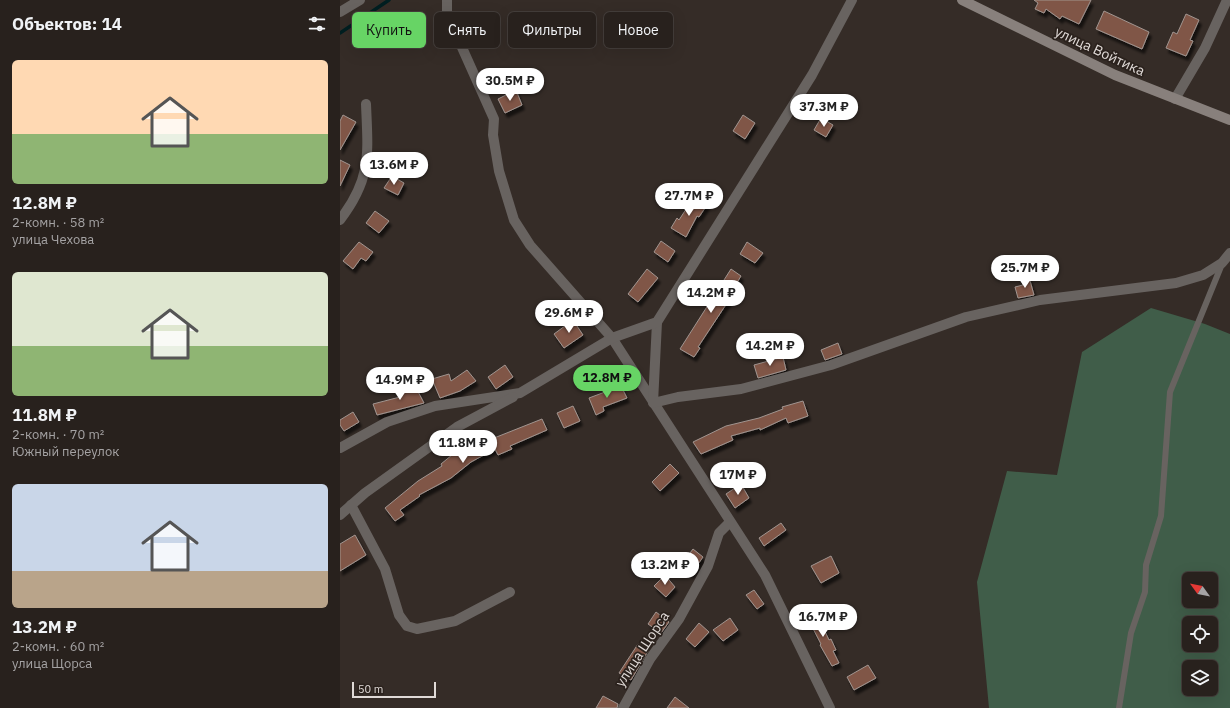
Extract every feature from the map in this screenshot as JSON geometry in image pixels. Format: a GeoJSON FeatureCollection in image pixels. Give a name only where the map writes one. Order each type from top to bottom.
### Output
{"type":"FeatureCollection","features":[{"type":"Feature","properties":{"kind":"main road","name":"улица Войтика"},"geometry":{"type":"LineString","coordinates":[[962,0],[1115,75],[1230,120]]}},
{"type":"Feature","properties":{"kind":"street"},"geometry":{"type":"LineString","coordinates":[[342,7],[360,0]]}},
{"type":"Feature","properties":{"kind":"street"},"geometry":{"type":"LineString","coordinates":[[447,0],[447,14],[494,118],[493,135],[499,171],[514,220],[530,245],[612,338],[765,575],[830,708]]}},
{"type":"Feature","properties":{"kind":"street"},"geometry":{"type":"LineString","coordinates":[[653,403],[657,322],[812,75],[852,0]]}},
{"type":"Feature","properties":{"kind":"street"},"geometry":{"type":"LineString","coordinates":[[1175,99],[1205,48],[1227,0]]}},
{"type":"Feature","properties":{"kind":"street"},"geometry":{"type":"LineString","coordinates":[[340,220],[352,204],[364,178],[368,156],[366,104]]}},
{"type":"Feature","properties":{"kind":"street"},"geometry":{"type":"LineString","coordinates":[[653,403],[678,397],[741,389],[831,365],[966,317],[1040,300],[1176,283],[1203,275],[1222,263],[1230,253]]}},
{"type":"Feature","properties":{"kind":"street"},"geometry":{"type":"LineString","coordinates":[[340,515],[365,493],[457,427],[520,393],[612,338],[657,322]]}},
{"type":"Feature","properties":{"kind":"street"},"geometry":{"type":"LineString","coordinates":[[340,448],[387,422],[435,406],[520,393]]}},
{"type":"Feature","properties":{"kind":"street"},"geometry":{"type":"LineString","coordinates":[[351,505],[385,569],[399,615],[407,626],[417,630],[455,621],[510,592]]}},
{"type":"Feature","properties":{"kind":"street","name":"улица Щорса"},"geometry":{"type":"LineString","coordinates":[[623,708],[628,696],[650,659],[679,619],[704,572],[719,533],[730,522]]}},
{"type":"Feature","properties":{"kind":"lane"},"geometry":{"type":"LineString","coordinates":[[1119,708],[1131,633],[1144,592],[1146,565],[1161,516],[1170,392],[1222,263]]}},
{"type":"Feature","properties":{"kind":"green space"},"geometry":{"type":"Polygon","coordinates":[[[1151,308],[1205,324],[1230,334],[1230,708],[989,708],[977,582],[1007,471],[1057,475],[1082,352],[1151,308]]]}},
{"type":"Feature","properties":{"kind":"building"},"geometry":{"type":"Polygon","coordinates":[[[1034,0],[1091,0],[1079,24],[1062,16],[1060,19],[1046,9],[1044,13],[1035,9],[1038,3],[1034,0]]]}},
{"type":"Feature","properties":{"kind":"building"},"geometry":{"type":"Polygon","coordinates":[[[1104,11],[1149,32],[1142,49],[1096,29],[1104,11]]]}},
{"type":"Feature","properties":{"kind":"building"},"geometry":{"type":"Polygon","coordinates":[[[1186,14],[1199,20],[1190,40],[1193,41],[1186,56],[1166,48],[1173,32],[1177,34],[1186,14]]]}},
{"type":"Feature","properties":{"kind":"building"},"geometry":{"type":"Polygon","coordinates":[[[516,90],[522,105],[505,113],[498,99],[516,90]]]}},
{"type":"Feature","properties":{"kind":"building"},"geometry":{"type":"Polygon","coordinates":[[[343,115],[356,122],[340,150],[340,121],[343,115]]]}},
{"type":"Feature","properties":{"kind":"building"},"geometry":{"type":"Polygon","coordinates":[[[743,115],[755,123],[745,139],[733,131],[743,115]]]}},
{"type":"Feature","properties":{"kind":"building"},"geometry":{"type":"Polygon","coordinates":[[[821,118],[833,125],[826,137],[814,130],[821,118]]]}},
{"type":"Feature","properties":{"kind":"building"},"geometry":{"type":"Polygon","coordinates":[[[340,160],[350,165],[340,186],[340,160]]]}},
{"type":"Feature","properties":{"kind":"building"},"geometry":{"type":"Polygon","coordinates":[[[392,176],[404,183],[398,195],[384,188],[392,176]]]}},
{"type":"Feature","properties":{"kind":"building"},"geometry":{"type":"Polygon","coordinates":[[[694,197],[707,205],[699,217],[697,216],[686,237],[671,228],[677,218],[679,220],[694,197]]]}},
{"type":"Feature","properties":{"kind":"building"},"geometry":{"type":"Polygon","coordinates":[[[375,211],[389,221],[379,233],[366,223],[375,211]]]}},
{"type":"Feature","properties":{"kind":"building"},"geometry":{"type":"Polygon","coordinates":[[[661,241],[675,251],[668,262],[654,252],[661,241]]]}},
{"type":"Feature","properties":{"kind":"building"},"geometry":{"type":"Polygon","coordinates":[[[359,242],[373,252],[366,261],[361,258],[353,269],[343,261],[359,242]]]}},
{"type":"Feature","properties":{"kind":"building"},"geometry":{"type":"Polygon","coordinates":[[[747,242],[763,253],[755,263],[740,254],[747,242]]]}},
{"type":"Feature","properties":{"kind":"building"},"geometry":{"type":"Polygon","coordinates":[[[647,269],[658,278],[638,302],[628,294],[647,269]]]}},
{"type":"Feature","properties":{"kind":"building"},"geometry":{"type":"Polygon","coordinates":[[[731,269],[741,276],[727,299],[729,300],[698,347],[700,348],[694,357],[680,349],[731,269]]]}},
{"type":"Feature","properties":{"kind":"building"},"geometry":{"type":"Polygon","coordinates":[[[1029,277],[1034,295],[1018,298],[1015,287],[1023,285],[1021,279],[1029,277]]]}},
{"type":"Feature","properties":{"kind":"building"},"geometry":{"type":"Polygon","coordinates":[[[573,320],[583,335],[564,348],[554,334],[573,320]]]}},
{"type":"Feature","properties":{"kind":"building"},"geometry":{"type":"Polygon","coordinates":[[[838,343],[842,354],[825,360],[821,350],[838,343]]]}},
{"type":"Feature","properties":{"kind":"building"},"geometry":{"type":"Polygon","coordinates":[[[783,357],[786,370],[758,378],[754,365],[783,357]]]}},
{"type":"Feature","properties":{"kind":"building"},"geometry":{"type":"Polygon","coordinates":[[[505,365],[513,377],[496,389],[488,377],[505,365]]]}},
{"type":"Feature","properties":{"kind":"building"},"geometry":{"type":"Polygon","coordinates":[[[467,370],[476,381],[460,391],[440,398],[432,379],[449,374],[451,381],[467,370]]]}},
{"type":"Feature","properties":{"kind":"building"},"geometry":{"type":"Polygon","coordinates":[[[414,384],[424,403],[377,415],[373,404],[400,397],[398,393],[414,384]]]}},
{"type":"Feature","properties":{"kind":"building"},"geometry":{"type":"Polygon","coordinates":[[[621,386],[627,398],[603,407],[604,411],[596,415],[589,398],[621,386]]]}},
{"type":"Feature","properties":{"kind":"building"},"geometry":{"type":"Polygon","coordinates":[[[803,401],[808,416],[788,423],[786,418],[760,430],[760,428],[731,436],[733,440],[701,454],[693,442],[726,426],[759,418],[783,409],[782,407],[803,401]]]}},
{"type":"Feature","properties":{"kind":"building"},"geometry":{"type":"Polygon","coordinates":[[[573,406],[580,421],[564,428],[557,413],[573,406]]]}},
{"type":"Feature","properties":{"kind":"building"},"geometry":{"type":"Polygon","coordinates":[[[353,412],[359,422],[344,431],[340,425],[340,420],[353,412]]]}},
{"type":"Feature","properties":{"kind":"building"},"geometry":{"type":"Polygon","coordinates":[[[542,419],[547,430],[510,446],[512,449],[498,455],[495,449],[471,462],[451,478],[419,495],[420,496],[400,510],[404,515],[395,521],[385,508],[418,481],[442,466],[441,464],[458,450],[460,452],[478,443],[479,444],[542,419]]]}},
{"type":"Feature","properties":{"kind":"building"},"geometry":{"type":"Polygon","coordinates":[[[670,464],[679,473],[660,491],[652,482],[670,464]]]}},
{"type":"Feature","properties":{"kind":"building"},"geometry":{"type":"Polygon","coordinates":[[[741,484],[749,498],[735,508],[726,494],[741,484]]]}},
{"type":"Feature","properties":{"kind":"building"},"geometry":{"type":"Polygon","coordinates":[[[781,523],[786,530],[764,546],[759,538],[781,523]]]}},
{"type":"Feature","properties":{"kind":"building"},"geometry":{"type":"Polygon","coordinates":[[[355,535],[366,555],[340,571],[340,544],[355,535]]]}},
{"type":"Feature","properties":{"kind":"building"},"geometry":{"type":"Polygon","coordinates":[[[693,549],[703,557],[691,574],[681,565],[693,549]]]}},
{"type":"Feature","properties":{"kind":"building"},"geometry":{"type":"Polygon","coordinates":[[[831,556],[839,573],[821,583],[811,566],[831,556]]]}},
{"type":"Feature","properties":{"kind":"building"},"geometry":{"type":"Polygon","coordinates":[[[665,575],[675,587],[666,597],[654,586],[665,575]]]}},
{"type":"Feature","properties":{"kind":"building"},"geometry":{"type":"Polygon","coordinates":[[[754,590],[764,604],[757,609],[746,595],[754,590]]]}},
{"type":"Feature","properties":{"kind":"building"},"geometry":{"type":"Polygon","coordinates":[[[815,610],[829,640],[831,639],[836,650],[833,651],[839,663],[832,666],[806,615],[815,610]]]}},
{"type":"Feature","properties":{"kind":"building"},"geometry":{"type":"Polygon","coordinates":[[[656,612],[669,622],[661,633],[648,624],[656,612]]]}},
{"type":"Feature","properties":{"kind":"building"},"geometry":{"type":"Polygon","coordinates":[[[730,618],[738,630],[723,641],[713,630],[730,618]]]}},
{"type":"Feature","properties":{"kind":"building"},"geometry":{"type":"Polygon","coordinates":[[[699,623],[709,632],[695,647],[686,639],[699,623]]]}},
{"type":"Feature","properties":{"kind":"building"},"geometry":{"type":"Polygon","coordinates":[[[638,644],[648,651],[631,680],[619,673],[638,644]]]}},
{"type":"Feature","properties":{"kind":"building"},"geometry":{"type":"Polygon","coordinates":[[[868,665],[876,678],[854,690],[847,677],[868,665]]]}},
{"type":"Feature","properties":{"kind":"building"},"geometry":{"type":"Polygon","coordinates":[[[603,696],[618,704],[617,708],[596,708],[603,696]]]}},
{"type":"Feature","properties":{"kind":"building"},"geometry":{"type":"Polygon","coordinates":[[[675,697],[689,708],[667,708],[675,697]]]}},
{"type":"Feature","properties":{"kind":"waterway"},"geometry":{"type":"LineString","coordinates":[[340,33],[389,0]]}}]}
